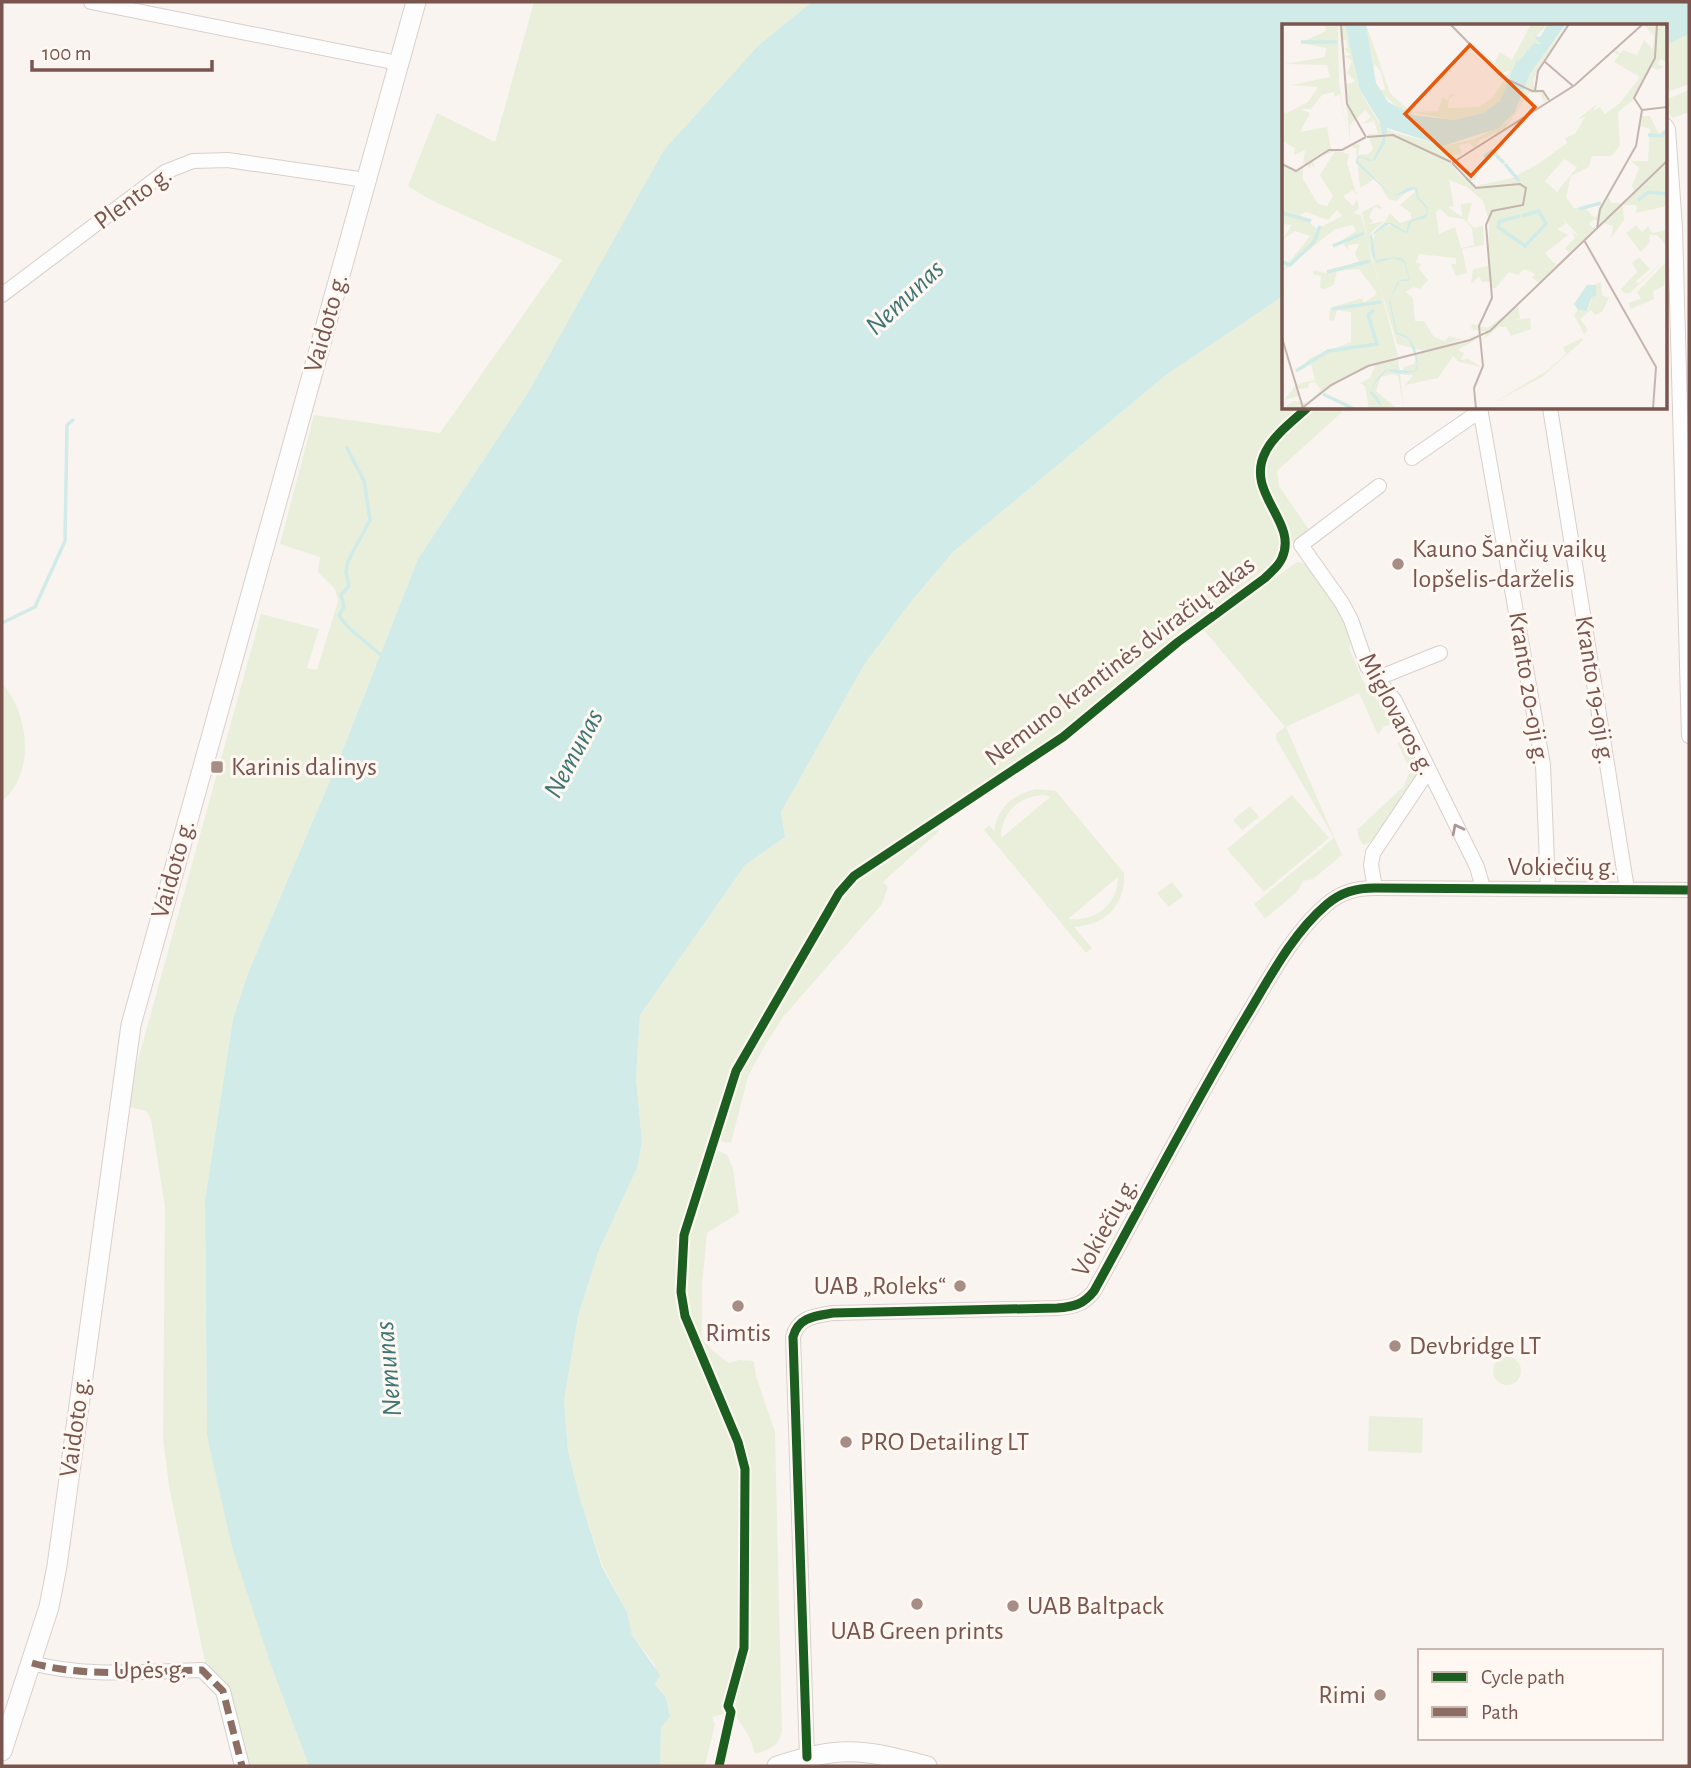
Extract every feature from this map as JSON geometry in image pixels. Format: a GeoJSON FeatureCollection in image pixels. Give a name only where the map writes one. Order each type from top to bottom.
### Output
{"type":"FeatureCollection","features":[{"type":"Feature","properties":{"kind":"main road","name":"Vaidoto g."},"geometry":{"type":"LineString","coordinates":[[2,1751],[49,1607],[57,1566],[131,1025],[416,2]]}},
{"type":"Feature","properties":{"kind":"main road"},"geometry":{"type":"LineString","coordinates":[[777,1766],[825,1752],[858,1751],[927,1766]]}},
{"type":"Feature","properties":{"kind":"street"},"geometry":{"type":"LineString","coordinates":[[91,2],[398,63]]}},
{"type":"Feature","properties":{"kind":"street"},"geometry":{"type":"LineString","coordinates":[[1666,127],[1675,228],[1688,615],[1689,736]]}},
{"type":"Feature","properties":{"kind":"street","name":"Plento g."},"geometry":{"type":"LineString","coordinates":[[2,295],[165,172],[193,160],[228,160],[366,180]]}},
{"type":"Feature","properties":{"kind":"street","name":"Kranto 19-oji g."},"geometry":{"type":"LineString","coordinates":[[1550,410],[1627,888]]}},
{"type":"Feature","properties":{"kind":"street"},"geometry":{"type":"LineString","coordinates":[[1412,458],[1481,411]]}},
{"type":"Feature","properties":{"kind":"street","name":"Kranto 20-oji g."},"geometry":{"type":"LineString","coordinates":[[1481,411],[1543,765],[1548,888]]}},
{"type":"Feature","properties":{"kind":"street","name":"Miglovaros g."},"geometry":{"type":"LineString","coordinates":[[1379,486],[1301,545],[1342,603],[1367,666],[1395,701],[1477,867],[1483,888]]}},
{"type":"Feature","properties":{"kind":"street"},"geometry":{"type":"LineString","coordinates":[[1378,678],[1440,653]]}},
{"type":"Feature","properties":{"kind":"street"},"geometry":{"type":"LineString","coordinates":[[1375,888],[1371,865],[1373,853],[1428,771]]}},
{"type":"Feature","properties":{"kind":"street","name":"Vokiečių g."},"geometry":{"type":"LineString","coordinates":[[807,1757],[797,1517],[794,1331],[800,1323],[812,1316],[832,1313],[1057,1308],[1084,1302],[1094,1291],[1196,1100],[1283,957],[1325,906],[1347,892],[1358,888],[1689,890]]}},
{"type":"Feature","properties":{"kind":"street","name":"Upės g."},"geometry":{"type":"LineString","coordinates":[[32,1663],[54,1669],[202,1670],[223,1691],[243,1766]]}},
{"type":"Feature","properties":{"kind":"green space"},"geometry":{"type":"Polygon","coordinates":[[[534,2],[812,2],[760,44],[418,559],[338,762],[248,973],[233,1019],[205,1200],[207,1436],[272,1668],[309,1766],[245,1766],[206,1667],[169,1486],[163,1439],[165,1207],[151,1119],[146,1111],[129,1107],[132,1082],[261,614],[319,629],[307,668],[317,670],[338,601],[335,589],[318,572],[320,557],[280,544],[314,415],[440,433],[562,260],[429,199],[408,186],[437,113],[495,142],[534,2]]]}},
{"type":"Feature","properties":{"kind":"green space"},"geometry":{"type":"Polygon","coordinates":[[[1689,34],[1689,84],[1666,93],[1666,46],[1689,34]]]}},
{"type":"Feature","properties":{"kind":"green space"},"geometry":{"type":"Polygon","coordinates":[[[1689,90],[1689,112],[1673,118],[1666,112],[1666,100],[1689,90]]]}},
{"type":"Feature","properties":{"kind":"green space"},"geometry":{"type":"Polygon","coordinates":[[[1282,297],[1282,410],[1299,410],[1273,435],[1257,467],[1257,484],[1280,530],[1282,544],[1273,566],[1157,655],[1072,726],[874,858],[842,883],[734,1070],[709,1146],[727,1155],[733,1168],[739,1213],[707,1233],[702,1285],[702,1338],[729,1363],[739,1360],[754,1361],[756,1376],[775,1432],[782,1731],[776,1744],[755,1754],[750,1738],[732,1710],[746,1643],[746,1601],[742,1601],[741,1643],[726,1705],[727,1713],[712,1717],[715,1724],[705,1766],[660,1766],[661,1728],[670,1715],[666,1698],[655,1683],[655,1665],[632,1635],[627,1612],[603,1567],[568,1451],[564,1400],[578,1316],[599,1250],[637,1168],[642,1142],[636,1078],[640,1015],[745,865],[785,837],[781,812],[864,665],[909,604],[953,552],[1166,375],[1282,297]]]}},
{"type":"Feature","properties":{"kind":"green space"},"geometry":{"type":"Polygon","coordinates":[[[1310,410],[1342,410],[1277,471],[1279,486],[1310,531],[1287,546],[1263,476],[1269,453],[1284,433],[1310,410]]]}},
{"type":"Feature","properties":{"kind":"green space"},"geometry":{"type":"Polygon","coordinates":[[[1297,562],[1307,565],[1324,582],[1352,641],[1349,648],[1364,683],[1390,703],[1399,724],[1384,726],[1378,735],[1359,693],[1286,727],[1342,855],[1313,879],[1303,881],[1298,891],[1265,919],[1254,904],[1334,838],[1276,739],[1276,734],[1285,727],[1203,629],[1297,562]]]}},
{"type":"Feature","properties":{"kind":"green space"},"geometry":{"type":"Polygon","coordinates":[[[2,683],[18,711],[25,743],[20,775],[13,789],[2,801],[2,683]]]}},
{"type":"Feature","properties":{"kind":"green space"},"geometry":{"type":"Polygon","coordinates":[[[1406,737],[1422,768],[1379,838],[1364,845],[1357,830],[1404,786],[1410,770],[1398,744],[1401,738],[1406,737]]]}},
{"type":"Feature","properties":{"kind":"green space"},"geometry":{"type":"Polygon","coordinates":[[[1036,789],[1056,791],[1124,873],[1121,895],[1111,911],[1095,922],[1074,927],[1092,948],[1086,953],[984,830],[989,825],[994,831],[999,815],[1008,803],[1020,794],[1036,789]],[[1045,795],[1027,798],[1013,807],[1004,820],[1001,838],[1050,797],[1045,795]],[[1118,877],[1068,919],[1087,918],[1103,910],[1114,896],[1118,877]]]}},
{"type":"Feature","properties":{"kind":"green space"},"geometry":{"type":"Polygon","coordinates":[[[1292,795],[1329,838],[1264,892],[1227,849],[1292,795]]]}},
{"type":"Feature","properties":{"kind":"green space"},"geometry":{"type":"Polygon","coordinates":[[[1250,806],[1259,817],[1242,830],[1233,820],[1250,806]]]}},
{"type":"Feature","properties":{"kind":"green space"},"geometry":{"type":"Polygon","coordinates":[[[938,824],[939,831],[883,882],[888,887],[882,904],[783,1017],[748,1076],[731,1143],[719,1141],[739,1073],[837,901],[857,877],[938,824]]]}},
{"type":"Feature","properties":{"kind":"green space"},"geometry":{"type":"Polygon","coordinates":[[[1172,882],[1183,896],[1169,907],[1157,893],[1172,882]]]}},
{"type":"Feature","properties":{"kind":"green space"},"geometry":{"type":"Polygon","coordinates":[[[1507,1357],[1517,1361],[1521,1371],[1517,1381],[1507,1385],[1497,1381],[1493,1371],[1497,1361],[1507,1357]]]}},
{"type":"Feature","properties":{"kind":"green space"},"geometry":{"type":"Polygon","coordinates":[[[1369,1416],[1423,1418],[1422,1453],[1368,1451],[1369,1416]]]}},
{"type":"Feature","properties":{"kind":"water","name":"Nemunas"},"geometry":{"type":"Polygon","coordinates":[[[812,2],[1689,2],[1689,34],[1666,46],[1666,24],[1282,24],[1282,297],[1166,375],[953,552],[909,604],[864,665],[781,812],[785,837],[745,865],[640,1015],[636,1078],[642,1142],[637,1168],[599,1250],[578,1316],[564,1400],[568,1451],[602,1567],[627,1612],[632,1635],[660,1675],[655,1684],[666,1698],[670,1716],[661,1728],[660,1766],[309,1766],[272,1668],[232,1547],[207,1436],[205,1200],[233,1019],[248,973],[338,762],[418,559],[528,393],[664,150],[760,44],[812,2]]]}},
{"type":"Feature","properties":{"kind":"waterway"},"geometry":{"type":"LineString","coordinates":[[2,623],[35,607],[65,541],[67,425],[73,420]]}},
{"type":"Feature","properties":{"kind":"waterway"},"geometry":{"type":"LineString","coordinates":[[347,448],[364,481],[370,520],[348,561],[346,572],[349,586],[341,595],[344,607],[339,615],[347,626],[383,657]]}},
{"type":"Feature","properties":{"kind":"marked path"},"geometry":{"type":"LineString","coordinates":[[32,1663],[95,1672],[202,1670],[223,1691],[242,1766]]}},
{"type":"Feature","properties":{"kind":"cycle path","name":"Nemuno krantinės dviračių takas"},"geometry":{"type":"LineString","coordinates":[[719,1766],[731,1712],[728,1706],[744,1648],[745,1469],[738,1442],[685,1316],[681,1292],[684,1235],[736,1071],[839,893],[854,876],[1063,737],[1178,642],[1265,578],[1277,566],[1285,545],[1283,532],[1265,494],[1261,466],[1274,439],[1305,410]]}},
{"type":"Feature","properties":{"kind":"cycle path"},"geometry":{"type":"LineString","coordinates":[[807,1757],[793,1337],[803,1321],[833,1313],[1057,1308],[1074,1306],[1086,1299],[1094,1291],[1207,1085],[1282,958],[1302,929],[1343,894],[1375,888],[1689,890]]}},
{"type":"Feature","properties":{"kind":"place","name":"Kauno Šančių vaikų lopšelis-darželis"},"geometry":{"type":"Point","coordinates":[1398,564]}},
{"type":"Feature","properties":{"kind":"place","name":"Karinis dalinys"},"geometry":{"type":"Point","coordinates":[217,767]}},
{"type":"Feature","properties":{"kind":"place","name":"UAB „Roleks“"},"geometry":{"type":"Point","coordinates":[960,1286]}},
{"type":"Feature","properties":{"kind":"place","name":"Rimtis"},"geometry":{"type":"Point","coordinates":[738,1306]}},
{"type":"Feature","properties":{"kind":"place","name":"Devbridge LT"},"geometry":{"type":"Point","coordinates":[1395,1346]}},
{"type":"Feature","properties":{"kind":"place","name":"PRO Detailing LT"},"geometry":{"type":"Point","coordinates":[846,1442]}},
{"type":"Feature","properties":{"kind":"place","name":"UAB Green prints"},"geometry":{"type":"Point","coordinates":[917,1604]}},
{"type":"Feature","properties":{"kind":"place","name":"UAB Baltpack"},"geometry":{"type":"Point","coordinates":[1013,1606]}},
{"type":"Feature","properties":{"kind":"place","name":"Rimi"},"geometry":{"type":"Point","coordinates":[1380,1695]}}]}
